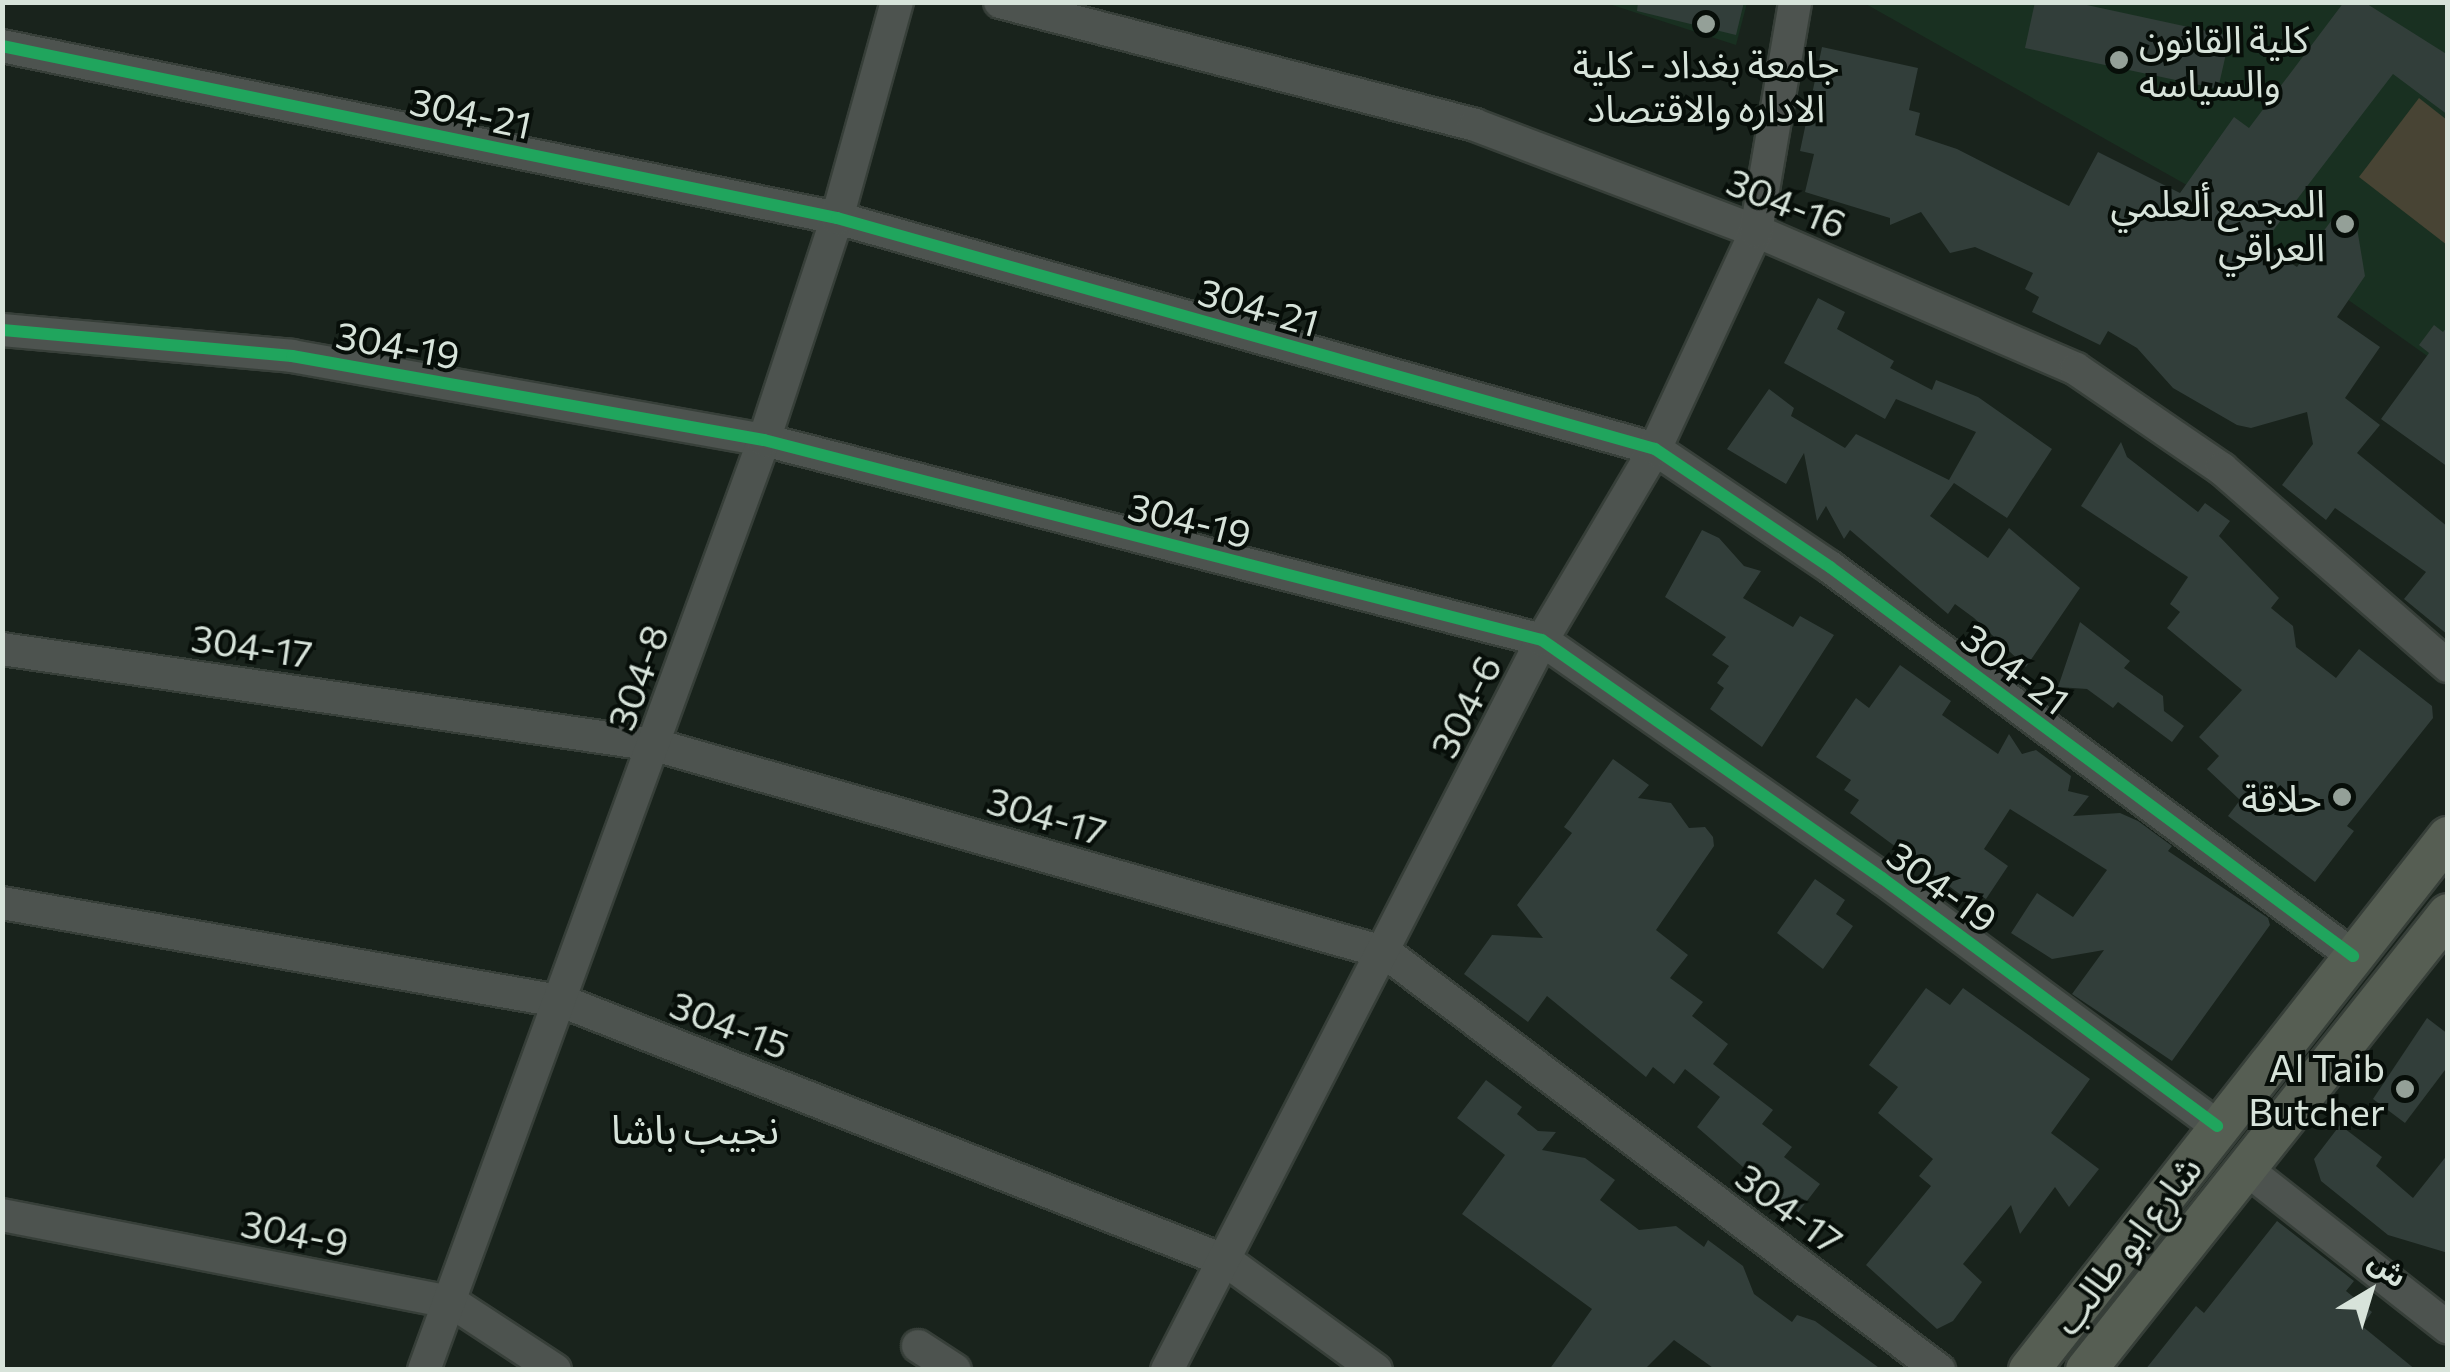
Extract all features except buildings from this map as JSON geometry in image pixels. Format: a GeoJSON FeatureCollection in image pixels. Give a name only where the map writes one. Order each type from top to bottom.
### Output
{"type":"FeatureCollection","features":[{"type":"Feature","properties":{"kind":"main road","name":"شارع ابو طالب"},"geometry":{"type":"LineString","coordinates":[[2029,1370],[2448,837]]}},
{"type":"Feature","properties":{"kind":"main road","name":"شارع ابو طالب"},"geometry":{"type":"LineString","coordinates":[[2086,1370],[2448,914]]}},
{"type":"Feature","properties":{"kind":"street","name":"304-8"},"geometry":{"type":"LineString","coordinates":[[424,1370],[453,1303],[564,1002],[764,440],[837,218],[898,2]]}},
{"type":"Feature","properties":{"kind":"street","name":"304-16"},"geometry":{"type":"LineString","coordinates":[[1000,2],[1475,125],[1756,230],[2076,369],[2222,469],[2448,666]]}},
{"type":"Feature","properties":{"kind":"street","name":"304-6"},"geometry":{"type":"LineString","coordinates":[[1167,1370],[1228,1262],[1542,640],[1655,450],[1756,230],[1795,2]]}},
{"type":"Feature","properties":{"kind":"street","name":"304-21"},"geometry":{"type":"LineString","coordinates":[[2,46],[837,218],[1655,450],[1830,567],[2353,956]]}},
{"type":"Feature","properties":{"kind":"street","name":"304-19"},"geometry":{"type":"LineString","coordinates":[[2,330],[292,356],[764,440],[1542,640],[1882,878],[2217,1126]]}},
{"type":"Feature","properties":{"kind":"street","name":"304-17"},"geometry":{"type":"LineString","coordinates":[[2,650],[655,744],[1386,953],[1939,1370]]}},
{"type":"Feature","properties":{"kind":"street","name":"304-15"},"geometry":{"type":"LineString","coordinates":[[2,903],[564,1002],[1228,1262],[1376,1370]]}},
{"type":"Feature","properties":{"kind":"street"},"geometry":{"type":"LineString","coordinates":[[2245,1168],[2448,1328]]}},
{"type":"Feature","properties":{"kind":"street","name":"304-9"},"geometry":{"type":"LineString","coordinates":[[2,1215],[453,1303],[555,1370]]}},
{"type":"Feature","properties":{"kind":"street"},"geometry":{"type":"LineString","coordinates":[[918,1346],[956,1370]]}},
{"type":"Feature","properties":{"kind":"shaded area","name":"جامعة بغداد - كلية الاداره والاقتصاد"},"geometry":{"type":"Polygon","coordinates":[[[1606,3],[1747,3],[1736,45],[1606,3]]]}},
{"type":"Feature","properties":{"kind":"shaded area"},"geometry":{"type":"Polygon","coordinates":[[[1864,3],[2447,3],[2447,370],[2185,184],[1864,3]]]}},
{"type":"Feature","properties":{"kind":"shaded area"},"geometry":{"type":"Polygon","coordinates":[[[2419,98],[2447,120],[2447,245],[2359,177],[2419,98]]]}},
{"type":"Feature","properties":{"kind":"cycle path"},"geometry":{"type":"LineString","coordinates":[[2,46],[837,218],[1655,449],[1830,567],[2353,956]]}},
{"type":"Feature","properties":{"kind":"cycle path"},"geometry":{"type":"LineString","coordinates":[[2,330],[292,356],[764,440],[1542,640],[1882,878],[2217,1126]]}},
{"type":"Feature","properties":{"kind":"place","name":"جامعة بغداد - كلية الاداره والاقتصاد"},"geometry":{"type":"Point","coordinates":[1706,24]}},
{"type":"Feature","properties":{"kind":"place","name":"كلية القانون والسياسه"},"geometry":{"type":"Point","coordinates":[2119,60]}},
{"type":"Feature","properties":{"kind":"place","name":"المجمع ألعلمي العراقي"},"geometry":{"type":"Point","coordinates":[2345,224]}},
{"type":"Feature","properties":{"kind":"place","name":"حلاقة"},"geometry":{"type":"Point","coordinates":[2342,797]}},
{"type":"Feature","properties":{"kind":"place","name":"Al Taib Butcher"},"geometry":{"type":"Point","coordinates":[2405,1089]}},
{"type":"Feature","properties":{"kind":"district","name":"نجيب باشا"},"geometry":{"type":"Point","coordinates":[695,1128]}}]}
